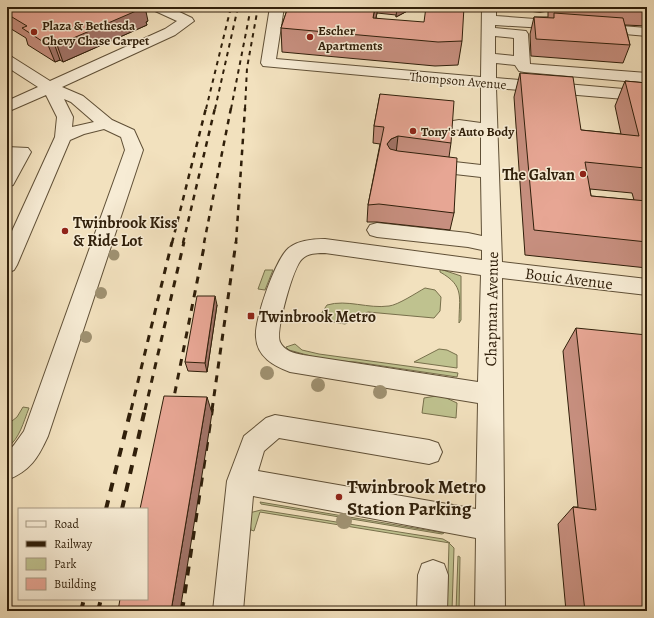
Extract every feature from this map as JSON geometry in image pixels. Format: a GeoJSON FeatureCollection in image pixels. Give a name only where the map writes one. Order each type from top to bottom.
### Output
{"type":"FeatureCollection","features":[{"type":"Feature","properties":{"kind":"street"},"geometry":{"type":"LineString","coordinates":[[277,7],[273,31],[289,30]]}},
{"type":"Feature","properties":{"kind":"street"},"geometry":{"type":"LineString","coordinates":[[7,107],[170,32],[187,22],[169,9]]}},
{"type":"Feature","properties":{"kind":"street"},"geometry":{"type":"LineString","coordinates":[[488,18],[548,19]]}},
{"type":"Feature","properties":{"kind":"street"},"geometry":{"type":"LineString","coordinates":[[488,18],[647,32]]}},
{"type":"Feature","properties":{"kind":"street"},"geometry":{"type":"LineString","coordinates":[[488,18],[520,34],[521,61],[524,68],[647,78]]}},
{"type":"Feature","properties":{"kind":"street","name":"Chapman Avenue"},"geometry":{"type":"LineString","coordinates":[[488,18],[492,245],[490,611]]}},
{"type":"Feature","properties":{"kind":"street","name":"Thompson Avenue"},"geometry":{"type":"LineString","coordinates":[[273,31],[268,63],[314,61],[410,69],[489,83],[647,96]]}},
{"type":"Feature","properties":{"kind":"street"},"geometry":{"type":"LineString","coordinates":[[488,58],[521,61]]}},
{"type":"Feature","properties":{"kind":"street"},"geometry":{"type":"LineString","coordinates":[[7,60],[50,88],[77,98],[106,124],[128,134],[134,150],[35,436],[26,452],[13,465],[7,467]]}},
{"type":"Feature","properties":{"kind":"street"},"geometry":{"type":"LineString","coordinates":[[7,265],[64,137],[65,117],[50,88]]}},
{"type":"Feature","properties":{"kind":"street"},"geometry":{"type":"LineString","coordinates":[[64,137],[79,130],[106,124]]}},
{"type":"Feature","properties":{"kind":"street"},"geometry":{"type":"LineString","coordinates":[[459,125],[490,129]]}},
{"type":"Feature","properties":{"kind":"street"},"geometry":{"type":"LineString","coordinates":[[7,152],[22,152],[7,179]]}},
{"type":"Feature","properties":{"kind":"street"},"geometry":{"type":"LineString","coordinates":[[410,163],[490,172]]}},
{"type":"Feature","properties":{"kind":"street"},"geometry":{"type":"LineString","coordinates":[[377,230],[468,240],[492,245]]}},
{"type":"Feature","properties":{"kind":"street","name":"Bouic Avenue"},"geometry":{"type":"LineString","coordinates":[[490,394],[291,363],[276,356],[268,343],[267,337],[287,263],[294,254],[310,246],[341,247],[492,269],[647,287]]}},
{"type":"Feature","properties":{"kind":"street"},"geometry":{"type":"LineString","coordinates":[[228,611],[242,481],[253,444],[275,426],[429,452]]}},
{"type":"Feature","properties":{"kind":"street"},"geometry":{"type":"LineString","coordinates":[[242,481],[490,526]]}},
{"type":"Feature","properties":{"kind":"street"},"geometry":{"type":"LineString","coordinates":[[432,611],[433,575]]}},
{"type":"Feature","properties":{"kind":"green space"},"geometry":{"type":"Polygon","coordinates":[[[440,269],[461,276],[461,320],[459,323],[460,299],[457,287],[454,282],[440,272],[440,269]]]}},
{"type":"Feature","properties":{"kind":"green space"},"geometry":{"type":"Polygon","coordinates":[[[265,270],[273,270],[265,290],[258,289],[265,270]]]}},
{"type":"Feature","properties":{"kind":"green space"},"geometry":{"type":"Polygon","coordinates":[[[425,288],[435,290],[441,297],[440,311],[434,318],[368,312],[345,324],[321,320],[321,314],[327,305],[335,303],[350,303],[381,307],[389,306],[402,301],[425,288]]]}},
{"type":"Feature","properties":{"kind":"green space"},"geometry":{"type":"Polygon","coordinates":[[[295,344],[302,350],[319,354],[458,373],[457,377],[356,362],[325,360],[289,350],[286,347],[295,344]]]}},
{"type":"Feature","properties":{"kind":"green space"},"geometry":{"type":"Polygon","coordinates":[[[439,349],[447,350],[457,355],[457,368],[414,362],[439,349]]]}},
{"type":"Feature","properties":{"kind":"green space"},"geometry":{"type":"Polygon","coordinates":[[[442,396],[457,403],[456,418],[422,413],[424,398],[442,396]]]}},
{"type":"Feature","properties":{"kind":"green space"},"geometry":{"type":"Polygon","coordinates":[[[23,407],[29,408],[23,425],[15,440],[7,448],[7,425],[17,417],[23,407]]]}},
{"type":"Feature","properties":{"kind":"green space"},"geometry":{"type":"Polygon","coordinates":[[[260,502],[444,533],[442,534],[261,504],[260,502]]]}},
{"type":"Feature","properties":{"kind":"green space"},"geometry":{"type":"Polygon","coordinates":[[[261,510],[443,539],[450,543],[260,512],[254,531],[251,530],[249,513],[261,510]]]}},
{"type":"Feature","properties":{"kind":"green space"},"geometry":{"type":"Polygon","coordinates":[[[449,543],[454,548],[452,611],[447,611],[449,543]]]}},
{"type":"Feature","properties":{"kind":"green space"},"geometry":{"type":"Polygon","coordinates":[[[458,556],[460,557],[459,611],[456,611],[458,556]]]}},
{"type":"Feature","properties":{"kind":"building"},"geometry":{"type":"Polygon","coordinates":[[[12,7],[143,8],[57,45],[54,43],[48,45],[22,28],[27,26],[7,14],[7,9],[12,7]]]}},
{"type":"Feature","properties":{"kind":"building"},"geometry":{"type":"Polygon","coordinates":[[[288,7],[375,7],[373,18],[424,22],[426,7],[464,7],[462,41],[438,42],[281,28],[288,7]]]}},
{"type":"Feature","properties":{"kind":"building"},"geometry":{"type":"Polygon","coordinates":[[[554,13],[623,18],[630,45],[536,39],[534,17],[554,18],[554,13]]]}},
{"type":"Feature","properties":{"kind":"building"},"geometry":{"type":"Polygon","coordinates":[[[520,73],[573,77],[581,130],[639,136],[625,81],[647,83],[647,175],[645,168],[585,162],[591,196],[647,201],[647,242],[534,230],[520,73]]]}},
{"type":"Feature","properties":{"kind":"building"},"geometry":{"type":"Polygon","coordinates":[[[380,94],[454,101],[451,143],[398,136],[391,139],[387,144],[390,149],[398,151],[457,158],[454,213],[379,204],[368,205],[384,127],[374,126],[380,94]]]}},
{"type":"Feature","properties":{"kind":"building"},"geometry":{"type":"Polygon","coordinates":[[[197,296],[215,296],[205,363],[185,362],[197,296]]]}},
{"type":"Feature","properties":{"kind":"building"},"geometry":{"type":"Polygon","coordinates":[[[576,328],[647,335],[647,611],[585,611],[573,507],[596,510],[576,328]]]}},
{"type":"Feature","properties":{"kind":"building"},"geometry":{"type":"Polygon","coordinates":[[[164,396],[207,397],[171,611],[118,611],[120,600],[148,600],[148,508],[140,508],[164,396]]]}},
{"type":"Feature","properties":{"kind":"railway"},"geometry":{"type":"LineString","coordinates":[[206,109],[231,7]]}},
{"type":"Feature","properties":{"kind":"railway"},"geometry":{"type":"LineString","coordinates":[[215,109],[238,7]]}},
{"type":"Feature","properties":{"kind":"railway"},"geometry":{"type":"LineString","coordinates":[[231,109],[251,7]]}},
{"type":"Feature","properties":{"kind":"railway"},"geometry":{"type":"LineString","coordinates":[[245,109],[247,68],[258,7]]}},
{"type":"Feature","properties":{"kind":"railway"},"geometry":{"type":"LineString","coordinates":[[172,243],[206,108]]}},
{"type":"Feature","properties":{"kind":"railway"},"geometry":{"type":"LineString","coordinates":[[183,243],[215,108]]}},
{"type":"Feature","properties":{"kind":"railway"},"geometry":{"type":"LineString","coordinates":[[204,243],[231,108]]}},
{"type":"Feature","properties":{"kind":"railway"},"geometry":{"type":"LineString","coordinates":[[236,243],[245,108]]}},
{"type":"Feature","properties":{"kind":"railway"},"geometry":{"type":"LineString","coordinates":[[131,410],[172,242]]}},
{"type":"Feature","properties":{"kind":"railway"},"geometry":{"type":"LineString","coordinates":[[145,410],[184,242]]}},
{"type":"Feature","properties":{"kind":"railway"},"geometry":{"type":"LineString","coordinates":[[172,407],[205,242]]}},
{"type":"Feature","properties":{"kind":"railway"},"geometry":{"type":"LineString","coordinates":[[212,410],[236,242]]}},
{"type":"Feature","properties":{"kind":"railway"},"geometry":{"type":"LineString","coordinates":[[106,508],[131,409]]}},
{"type":"Feature","properties":{"kind":"railway"},"geometry":{"type":"LineString","coordinates":[[122,508],[145,409]]}},
{"type":"Feature","properties":{"kind":"railway"},"geometry":{"type":"LineString","coordinates":[[182,611],[212,409]]}},
{"type":"Feature","properties":{"kind":"railway"},"geometry":{"type":"LineString","coordinates":[[81,611],[84,600]]}},
{"type":"Feature","properties":{"kind":"railway"},"geometry":{"type":"LineString","coordinates":[[98,611],[101,600]]}},
{"type":"Feature","properties":{"kind":"place","name":"Plaza & Bethesda Chevy Chase Carpet"},"geometry":{"type":"Point","coordinates":[34,32]}},
{"type":"Feature","properties":{"kind":"place","name":"Escher Apartments"},"geometry":{"type":"Point","coordinates":[310,37]}},
{"type":"Feature","properties":{"kind":"place","name":"Tony's Auto Body"},"geometry":{"type":"Point","coordinates":[413,131]}},
{"type":"Feature","properties":{"kind":"place","name":"The Galvan"},"geometry":{"type":"Point","coordinates":[583,174]}},
{"type":"Feature","properties":{"kind":"place","name":"Twinbrook Kiss & Ride Lot"},"geometry":{"type":"Point","coordinates":[65,231]}},
{"type":"Feature","properties":{"kind":"place","name":"Twinbrook Metro"},"geometry":{"type":"Point","coordinates":[251,316]}},
{"type":"Feature","properties":{"kind":"place","name":"Twinbrook Metro Station Parking"},"geometry":{"type":"Point","coordinates":[339,497]}}]}
